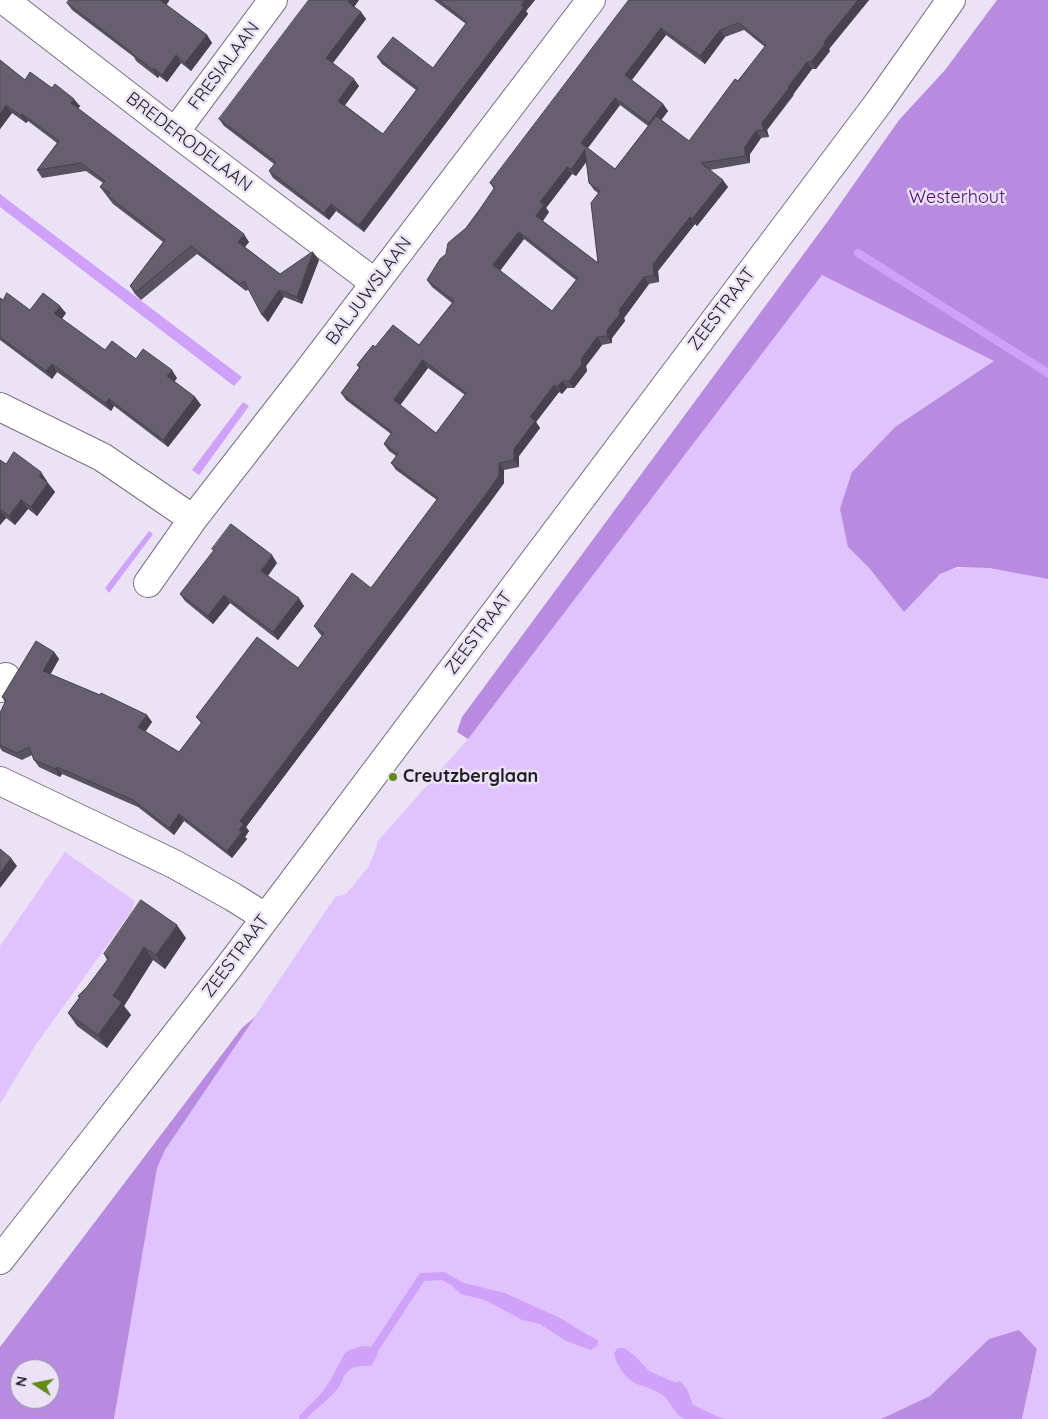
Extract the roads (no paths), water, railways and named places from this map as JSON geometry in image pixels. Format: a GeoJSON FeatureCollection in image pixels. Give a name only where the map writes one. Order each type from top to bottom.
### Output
{"type":"FeatureCollection","features":[{"type":"Feature","properties":{"kind":"street","name":"FRESIALAAN"},"geometry":{"type":"LineString","coordinates":[[175,132],[273,0]]}},
{"type":"Feature","properties":{"kind":"street","name":"BALJUWSLAAN"},"geometry":{"type":"LineString","coordinates":[[148,583],[193,519],[591,0]]}},
{"type":"Feature","properties":{"kind":"street","name":"ZEESTRAAT"},"geometry":{"type":"LineString","coordinates":[[0,1260],[228,968],[878,102],[951,0]]}},
{"type":"Feature","properties":{"kind":"street","name":"BREDERODELAAN"},"geometry":{"type":"LineString","coordinates":[[14,3],[175,132],[375,283]]}},
{"type":"Feature","properties":{"kind":"street"},"geometry":{"type":"LineString","coordinates":[[0,407],[102,457],[193,519]]}},
{"type":"Feature","properties":{"kind":"street"},"geometry":{"type":"LineString","coordinates":[[0,781],[174,864],[265,917]]}},
{"type":"Feature","properties":{"kind":"waterway"},"geometry":{"type":"LineString","coordinates":[[858,253],[1048,373]]}},
{"type":"Feature","properties":{"kind":"waterway"},"geometry":{"type":"LineString","coordinates":[[368,1357],[422,1277],[443,1276],[463,1287]]}},
{"type":"Feature","properties":{"kind":"place","name":"Creutzberglaan"},"geometry":{"type":"Point","coordinates":[393,777]}},
{"type":"Feature","properties":{"kind":"park label","name":"Westerhout"},"geometry":{"type":"Point","coordinates":[957,198]}}]}
